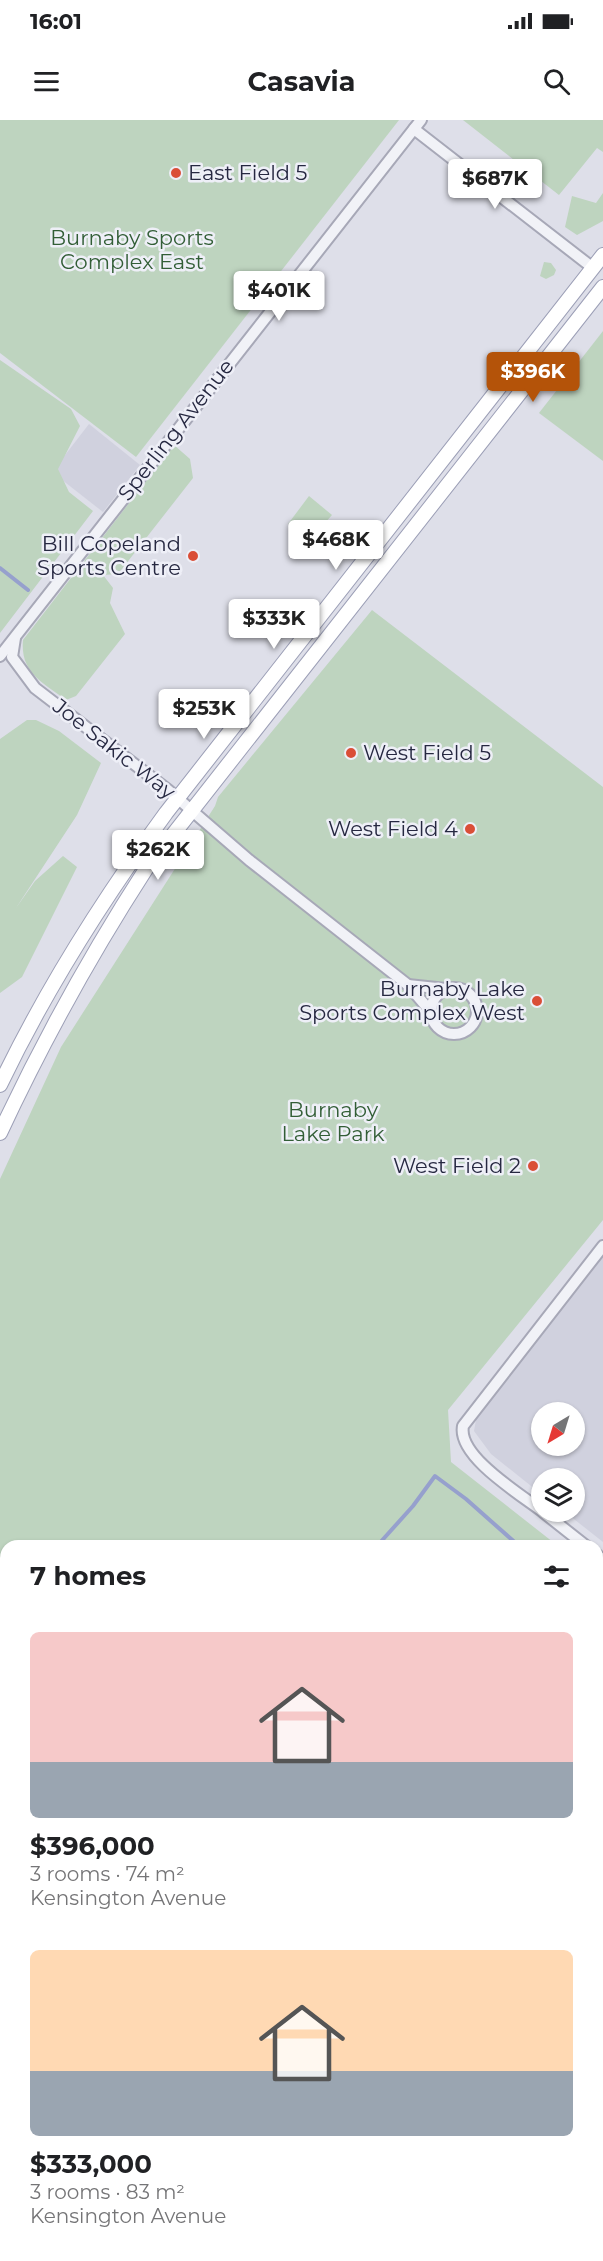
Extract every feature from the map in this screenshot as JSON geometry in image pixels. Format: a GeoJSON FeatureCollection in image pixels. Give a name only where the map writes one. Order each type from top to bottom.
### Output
{"type":"FeatureCollection","features":[{"type":"Feature","properties":{"kind":"main road"},"geometry":{"type":"LineString","coordinates":[[0,1085],[27,1029],[93,916],[178,798],[598,271],[603,255]]}},
{"type":"Feature","properties":{"kind":"main road"},"geometry":{"type":"LineString","coordinates":[[0,1133],[53,1023],[103,936],[146,869],[603,287]]}},
{"type":"Feature","properties":{"kind":"street"},"geometry":{"type":"LineString","coordinates":[[417,124],[598,271]]}},
{"type":"Feature","properties":{"kind":"street","name":"Sperling Avenue"},"geometry":{"type":"LineString","coordinates":[[0,656],[417,124]]}},
{"type":"Feature","properties":{"kind":"street","name":"Joe Sakic Way"},"geometry":{"type":"LineString","coordinates":[[15,635],[12,657],[35,688],[178,798],[249,860],[408,985],[431,1012],[433,1023],[445,1033],[460,1034],[473,1025],[477,1011],[472,996],[459,989],[446,990],[408,985]]}},
{"type":"Feature","properties":{"kind":"street"},"geometry":{"type":"LineString","coordinates":[[431,1012],[435,998],[446,990]]}},
{"type":"Feature","properties":{"kind":"street"},"geometry":{"type":"LineString","coordinates":[[531,1502],[478,1461],[466,1446],[462,1431],[468,1416],[603,1246]]}},
{"type":"Feature","properties":{"kind":"street"},"geometry":{"type":"LineString","coordinates":[[556,1522],[578,1540]]}},
{"type":"Feature","properties":{"kind":"shaded area"},"geometry":{"type":"Polygon","coordinates":[[[89,424],[140,465],[103,512],[52,472],[89,424]]]}},
{"type":"Feature","properties":{"kind":"shaded area"},"geometry":{"type":"Polygon","coordinates":[[[603,1256],[603,1540],[578,1522],[585,1522],[585,1468],[531,1468],[531,1486],[491,1454],[474,1431],[478,1409],[603,1256]]]}},
{"type":"Feature","properties":{"kind":"green space","name":"Burnaby Sports Complex East"},"geometry":{"type":"Polygon","coordinates":[[[0,120],[399,120],[136,457],[0,353],[0,120]]]}},
{"type":"Feature","properties":{"kind":"green space"},"geometry":{"type":"Polygon","coordinates":[[[463,120],[603,120],[603,152],[597,148],[559,195],[463,120]]]}},
{"type":"Feature","properties":{"kind":"green space"},"geometry":{"type":"Polygon","coordinates":[[[603,193],[603,221],[577,235],[565,227],[572,196],[596,203],[603,193]]]}},
{"type":"Feature","properties":{"kind":"green space"},"geometry":{"type":"Polygon","coordinates":[[[544,262],[551,263],[556,270],[554,275],[546,279],[540,276],[544,262]]]}},
{"type":"Feature","properties":{"kind":"green space"},"geometry":{"type":"Polygon","coordinates":[[[603,331],[603,461],[539,413],[603,331]]]}},
{"type":"Feature","properties":{"kind":"green space"},"geometry":{"type":"Polygon","coordinates":[[[0,360],[71,409],[80,426],[58,469],[69,492],[93,511],[0,633],[0,360]]]}},
{"type":"Feature","properties":{"kind":"green space"},"geometry":{"type":"Polygon","coordinates":[[[174,445],[190,459],[193,478],[118,574],[103,575],[113,588],[110,603],[125,634],[76,696],[66,700],[41,682],[29,669],[25,661],[23,640],[174,445]]]}},
{"type":"Feature","properties":{"kind":"green space"},"geometry":{"type":"Polygon","coordinates":[[[309,496],[332,515],[325,523],[302,535],[288,524],[309,496]]]}},
{"type":"Feature","properties":{"kind":"green space","name":"Burnaby Lake Park"},"geometry":{"type":"Polygon","coordinates":[[[372,610],[603,787],[603,1220],[448,1410],[451,1462],[550,1540],[0,1540],[0,1179],[61,1047],[215,806],[218,797],[372,610]]]}},
{"type":"Feature","properties":{"kind":"green space"},"geometry":{"type":"Polygon","coordinates":[[[27,720],[36,720],[59,731],[101,763],[77,815],[16,908],[35,881],[63,856],[77,867],[22,977],[0,993],[0,739],[27,720]]]}},
{"type":"Feature","properties":{"kind":"waterway"},"geometry":{"type":"LineString","coordinates":[[0,568],[28,590]]}},
{"type":"Feature","properties":{"kind":"waterway"},"geometry":{"type":"LineString","coordinates":[[382,1540],[413,1506],[435,1476],[466,1499],[512,1540]]}},
{"type":"Feature","properties":{"kind":"place","name":"East Field 5"},"geometry":{"type":"Point","coordinates":[176,173]}},
{"type":"Feature","properties":{"kind":"place","name":"Bill Copeland Sports Centre"},"geometry":{"type":"Point","coordinates":[193,556]}},
{"type":"Feature","properties":{"kind":"place","name":"West Field 5"},"geometry":{"type":"Point","coordinates":[351,753]}},
{"type":"Feature","properties":{"kind":"place","name":"West Field 4"},"geometry":{"type":"Point","coordinates":[470,829]}},
{"type":"Feature","properties":{"kind":"place","name":"Burnaby Lake Sports Complex West"},"geometry":{"type":"Point","coordinates":[537,1001]}},
{"type":"Feature","properties":{"kind":"place","name":"West Field 2"},"geometry":{"type":"Point","coordinates":[533,1166]}}]}
